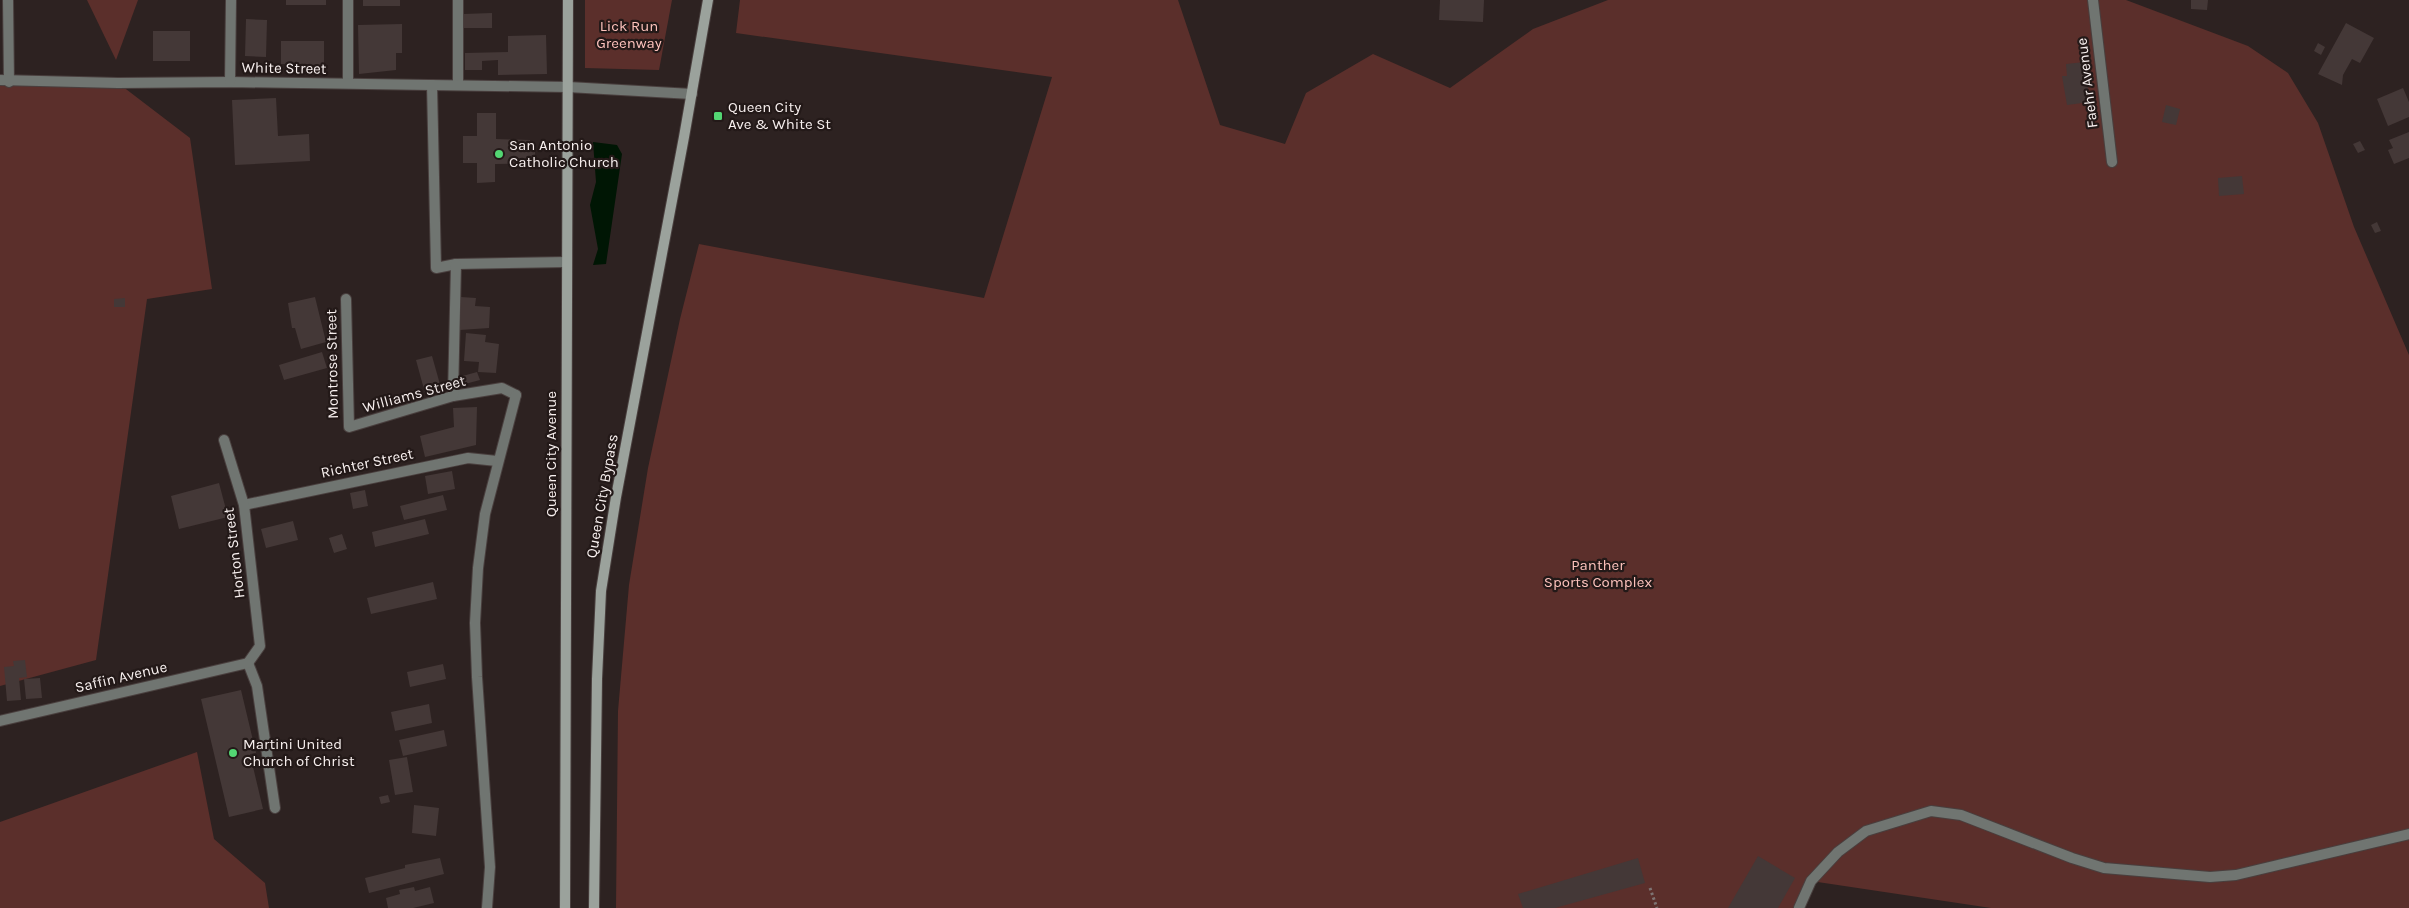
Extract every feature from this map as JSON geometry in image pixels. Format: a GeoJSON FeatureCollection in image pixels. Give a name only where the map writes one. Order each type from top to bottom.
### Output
{"type":"FeatureCollection","features":[{"type":"Feature","properties":{"kind":"main road","name":"Queen City Avenue"},"geometry":{"type":"LineString","coordinates":[[565,908],[568,0]]}},
{"type":"Feature","properties":{"kind":"main road","name":"Queen City Bypass"},"geometry":{"type":"LineString","coordinates":[[594,908],[597,679],[601,591],[616,497],[708,0]]}},
{"type":"Feature","properties":{"kind":"street"},"geometry":{"type":"LineString","coordinates":[[4,81],[8,0]]}},
{"type":"Feature","properties":{"kind":"street"},"geometry":{"type":"LineString","coordinates":[[230,82],[231,0]]}},
{"type":"Feature","properties":{"kind":"street"},"geometry":{"type":"LineString","coordinates":[[348,0],[348,83]]}},
{"type":"Feature","properties":{"kind":"street"},"geometry":{"type":"LineString","coordinates":[[458,0],[458,85]]}},
{"type":"Feature","properties":{"kind":"street","name":"Faehr Avenue"},"geometry":{"type":"LineString","coordinates":[[2093,0],[2112,162]]}},
{"type":"Feature","properties":{"kind":"street","name":"White Street"},"geometry":{"type":"LineString","coordinates":[[4,81],[432,84],[568,87],[692,94]]}},
{"type":"Feature","properties":{"kind":"street"},"geometry":{"type":"LineString","coordinates":[[432,84],[436,268],[456,264],[567,262]]}},
{"type":"Feature","properties":{"kind":"street"},"geometry":{"type":"LineString","coordinates":[[453,396],[456,264]]}},
{"type":"Feature","properties":{"kind":"street","name":"Montrose Street"},"geometry":{"type":"LineString","coordinates":[[346,299],[349,427]]}},
{"type":"Feature","properties":{"kind":"street","name":"Williams Street"},"geometry":{"type":"LineString","coordinates":[[349,427],[453,396],[502,388],[516,394],[497,461]]}},
{"type":"Feature","properties":{"kind":"street","name":"Horton Street"},"geometry":{"type":"LineString","coordinates":[[224,440],[244,505],[260,646],[248,662]]}},
{"type":"Feature","properties":{"kind":"street","name":"Richter Street"},"geometry":{"type":"LineString","coordinates":[[244,505],[468,458],[497,461]]}},
{"type":"Feature","properties":{"kind":"street"},"geometry":{"type":"LineString","coordinates":[[487,908],[490,867],[475,623],[478,568],[484,523],[497,461]]}},
{"type":"Feature","properties":{"kind":"street"},"geometry":{"type":"LineString","coordinates":[[248,662],[257,686],[276,808]]}},
{"type":"Feature","properties":{"kind":"street","name":"Saffin Avenue"},"geometry":{"type":"LineString","coordinates":[[0,721],[248,662]]}},
{"type":"Feature","properties":{"kind":"street"},"geometry":{"type":"LineString","coordinates":[[1799,908],[1811,881],[1838,852],[1866,830],[1931,811],[1961,815],[2072,858],[2104,868],[2210,877],[2236,875],[2409,834]]}},
{"type":"Feature","properties":{"kind":"path"},"geometry":{"type":"LineString","coordinates":[[1650,888],[1657,908]]}},
{"type":"Feature","properties":{"kind":"green space"},"geometry":{"type":"Polygon","coordinates":[[[87,0],[138,0],[116,60],[87,0]]]}},
{"type":"Feature","properties":{"kind":"green space","name":"Lick Run Greenway"},"geometry":{"type":"Polygon","coordinates":[[[585,0],[672,0],[659,70],[585,68],[585,0]]]}},
{"type":"Feature","properties":{"kind":"green space","name":"Panther Sports Complex"},"geometry":{"type":"Polygon","coordinates":[[[740,0],[1178,0],[1220,125],[1285,144],[1306,93],[1373,54],[1450,88],[1533,29],[1608,0],[2126,0],[2248,46],[2288,73],[2318,123],[2354,227],[2409,355],[2409,908],[1991,908],[1811,881],[1799,908],[616,908],[618,711],[629,585],[648,468],[680,319],[699,244],[984,298],[1052,77],[736,33],[740,0]]]}},
{"type":"Feature","properties":{"kind":"green space"},"geometry":{"type":"Polygon","coordinates":[[[0,80],[118,83],[190,138],[212,289],[147,299],[96,660],[0,686],[0,80]]]}},
{"type":"Feature","properties":{"kind":"green space"},"geometry":{"type":"Polygon","coordinates":[[[197,752],[214,839],[265,883],[269,908],[0,908],[0,822],[197,752]]]}},
{"type":"Feature","properties":{"kind":"shaded area"},"geometry":{"type":"Polygon","coordinates":[[[593,142],[617,145],[622,154],[606,264],[593,265],[598,249],[590,205],[596,182],[593,142]]]}},
{"type":"Feature","properties":{"kind":"building"},"geometry":{"type":"Polygon","coordinates":[[[286,0],[326,0],[326,5],[286,5],[286,0]]]}},
{"type":"Feature","properties":{"kind":"building"},"geometry":{"type":"Polygon","coordinates":[[[363,0],[400,0],[400,6],[363,6],[363,0]]]}},
{"type":"Feature","properties":{"kind":"building"},"geometry":{"type":"Polygon","coordinates":[[[1440,0],[1484,0],[1483,22],[1439,20],[1440,0]]]}},
{"type":"Feature","properties":{"kind":"building"},"geometry":{"type":"Polygon","coordinates":[[[2191,0],[2208,0],[2207,10],[2191,9],[2191,0]]]}},
{"type":"Feature","properties":{"kind":"building"},"geometry":{"type":"Polygon","coordinates":[[[492,13],[492,28],[464,28],[464,14],[492,13]]]}},
{"type":"Feature","properties":{"kind":"building"},"geometry":{"type":"Polygon","coordinates":[[[246,19],[267,20],[266,57],[245,56],[246,19]]]}},
{"type":"Feature","properties":{"kind":"building"},"geometry":{"type":"Polygon","coordinates":[[[2346,23],[2374,38],[2360,63],[2352,59],[2343,75],[2342,85],[2318,74],[2346,23]]]}},
{"type":"Feature","properties":{"kind":"building"},"geometry":{"type":"Polygon","coordinates":[[[402,24],[402,53],[396,53],[396,70],[359,74],[358,25],[402,24]]]}},
{"type":"Feature","properties":{"kind":"building"},"geometry":{"type":"Polygon","coordinates":[[[153,31],[190,31],[190,61],[153,61],[153,31]]]}},
{"type":"Feature","properties":{"kind":"building"},"geometry":{"type":"Polygon","coordinates":[[[546,35],[547,74],[498,75],[498,60],[482,61],[482,70],[465,70],[465,53],[508,52],[508,36],[546,35]]]}},
{"type":"Feature","properties":{"kind":"building"},"geometry":{"type":"Polygon","coordinates":[[[281,41],[324,41],[324,65],[281,64],[281,41]]]}},
{"type":"Feature","properties":{"kind":"building"},"geometry":{"type":"Polygon","coordinates":[[[2318,43],[2325,47],[2321,55],[2314,51],[2318,43]]]}},
{"type":"Feature","properties":{"kind":"building"},"geometry":{"type":"Polygon","coordinates":[[[2084,62],[2090,102],[2067,105],[2062,76],[2067,76],[2066,64],[2084,62]]]}},
{"type":"Feature","properties":{"kind":"building"},"geometry":{"type":"Polygon","coordinates":[[[2403,88],[2409,102],[2409,117],[2388,126],[2377,99],[2403,88]]]}},
{"type":"Feature","properties":{"kind":"building"},"geometry":{"type":"Polygon","coordinates":[[[276,98],[278,136],[309,134],[310,161],[235,165],[232,100],[276,98]]]}},
{"type":"Feature","properties":{"kind":"building"},"geometry":{"type":"Polygon","coordinates":[[[2166,105],[2180,109],[2176,125],[2162,122],[2166,105]]]}},
{"type":"Feature","properties":{"kind":"building","name":"San Antonio Catholic Church"},"geometry":{"type":"Polygon","coordinates":[[[477,113],[496,113],[496,139],[530,140],[530,146],[535,146],[535,163],[495,164],[495,182],[477,183],[477,163],[463,163],[463,136],[477,136],[477,113]]]}},
{"type":"Feature","properties":{"kind":"building"},"geometry":{"type":"Polygon","coordinates":[[[2409,132],[2409,158],[2394,164],[2388,150],[2393,148],[2389,140],[2409,132]]]}},
{"type":"Feature","properties":{"kind":"building"},"geometry":{"type":"Polygon","coordinates":[[[2360,141],[2365,150],[2358,153],[2353,144],[2360,141]]]}},
{"type":"Feature","properties":{"kind":"building"},"geometry":{"type":"Polygon","coordinates":[[[2242,176],[2244,194],[2219,196],[2218,178],[2242,176]]]}},
{"type":"Feature","properties":{"kind":"building"},"geometry":{"type":"Polygon","coordinates":[[[2377,222],[2381,231],[2375,233],[2371,225],[2377,222]]]}},
{"type":"Feature","properties":{"kind":"building"},"geometry":{"type":"Polygon","coordinates":[[[315,297],[326,342],[301,349],[295,328],[292,328],[288,303],[315,297]]]}},
{"type":"Feature","properties":{"kind":"building"},"geometry":{"type":"Polygon","coordinates":[[[461,297],[476,298],[475,306],[490,307],[489,328],[460,330],[461,297]]]}},
{"type":"Feature","properties":{"kind":"building"},"geometry":{"type":"Polygon","coordinates":[[[125,298],[125,307],[114,307],[114,299],[125,298]]]}},
{"type":"Feature","properties":{"kind":"building"},"geometry":{"type":"Polygon","coordinates":[[[466,333],[486,335],[485,342],[499,344],[496,373],[478,372],[479,362],[464,361],[466,333]]]}},
{"type":"Feature","properties":{"kind":"building"},"geometry":{"type":"Polygon","coordinates":[[[322,352],[327,368],[284,380],[279,365],[322,352]]]}},
{"type":"Feature","properties":{"kind":"building"},"geometry":{"type":"Polygon","coordinates":[[[432,356],[441,388],[425,393],[416,360],[432,356]]]}},
{"type":"Feature","properties":{"kind":"building"},"geometry":{"type":"Polygon","coordinates":[[[477,372],[480,380],[461,385],[459,377],[477,372]]]}},
{"type":"Feature","properties":{"kind":"building"},"geometry":{"type":"Polygon","coordinates":[[[477,407],[476,445],[425,457],[420,436],[454,427],[453,408],[477,407]]]}},
{"type":"Feature","properties":{"kind":"building"},"geometry":{"type":"Polygon","coordinates":[[[452,471],[455,489],[428,494],[425,476],[452,471]]]}},
{"type":"Feature","properties":{"kind":"building"},"geometry":{"type":"Polygon","coordinates":[[[219,483],[228,517],[179,529],[171,496],[219,483]]]}},
{"type":"Feature","properties":{"kind":"building"},"geometry":{"type":"Polygon","coordinates":[[[365,490],[368,506],[353,509],[350,493],[365,490]]]}},
{"type":"Feature","properties":{"kind":"building"},"geometry":{"type":"Polygon","coordinates":[[[443,495],[447,510],[404,520],[400,506],[443,495]]]}},
{"type":"Feature","properties":{"kind":"building"},"geometry":{"type":"Polygon","coordinates":[[[425,519],[429,534],[375,547],[372,532],[425,519]]]}},
{"type":"Feature","properties":{"kind":"building"},"geometry":{"type":"Polygon","coordinates":[[[293,521],[298,540],[266,548],[261,529],[293,521]]]}},
{"type":"Feature","properties":{"kind":"building"},"geometry":{"type":"Polygon","coordinates":[[[342,534],[347,549],[334,553],[329,538],[342,534]]]}},
{"type":"Feature","properties":{"kind":"building"},"geometry":{"type":"Polygon","coordinates":[[[433,582],[437,599],[371,614],[367,598],[433,582]]]}},
{"type":"Feature","properties":{"kind":"building"},"geometry":{"type":"Polygon","coordinates":[[[25,660],[27,677],[19,678],[21,700],[7,701],[4,667],[14,666],[13,661],[25,660]]]}},
{"type":"Feature","properties":{"kind":"building"},"geometry":{"type":"Polygon","coordinates":[[[443,664],[446,679],[410,687],[407,672],[443,664]]]}},
{"type":"Feature","properties":{"kind":"building"},"geometry":{"type":"Polygon","coordinates":[[[40,678],[42,698],[26,699],[24,679],[40,678]]]}},
{"type":"Feature","properties":{"kind":"building","name":"Martini United Church of Christ"},"geometry":{"type":"Polygon","coordinates":[[[241,690],[256,753],[250,754],[263,809],[229,817],[201,699],[241,690]]]}},
{"type":"Feature","properties":{"kind":"building"},"geometry":{"type":"Polygon","coordinates":[[[429,704],[432,723],[395,731],[391,712],[429,704]]]}},
{"type":"Feature","properties":{"kind":"building"},"geometry":{"type":"Polygon","coordinates":[[[444,730],[447,746],[403,756],[399,740],[444,730]]]}},
{"type":"Feature","properties":{"kind":"building"},"geometry":{"type":"Polygon","coordinates":[[[407,757],[413,792],[395,795],[389,760],[407,757]]]}},
{"type":"Feature","properties":{"kind":"building"},"geometry":{"type":"Polygon","coordinates":[[[388,795],[390,802],[381,804],[379,797],[388,795]]]}},
{"type":"Feature","properties":{"kind":"building"},"geometry":{"type":"Polygon","coordinates":[[[414,805],[439,808],[436,836],[412,833],[414,805]]]}},
{"type":"Feature","properties":{"kind":"building"},"geometry":{"type":"Polygon","coordinates":[[[1758,856],[1795,878],[1778,908],[1728,908],[1758,856]]]}},
{"type":"Feature","properties":{"kind":"building"},"geometry":{"type":"Polygon","coordinates":[[[440,858],[444,874],[369,893],[365,878],[405,868],[405,865],[440,858]]]}},
{"type":"Feature","properties":{"kind":"building"},"geometry":{"type":"Polygon","coordinates":[[[1638,858],[1645,883],[1555,908],[1523,908],[1518,894],[1638,858]]]}},
{"type":"Feature","properties":{"kind":"building"},"geometry":{"type":"Polygon","coordinates":[[[414,887],[415,891],[430,887],[434,903],[413,908],[388,908],[386,898],[400,894],[399,890],[414,887]]]}},
{"type":"Feature","properties":{"kind":"place","name":"Queen City Ave & White St"},"geometry":{"type":"Point","coordinates":[718,116]}},
{"type":"Feature","properties":{"kind":"place","name":"San Antonio Catholic Church"},"geometry":{"type":"Point","coordinates":[499,154]}},
{"type":"Feature","properties":{"kind":"place","name":"Martini United Church of Christ"},"geometry":{"type":"Point","coordinates":[233,753]}}]}
